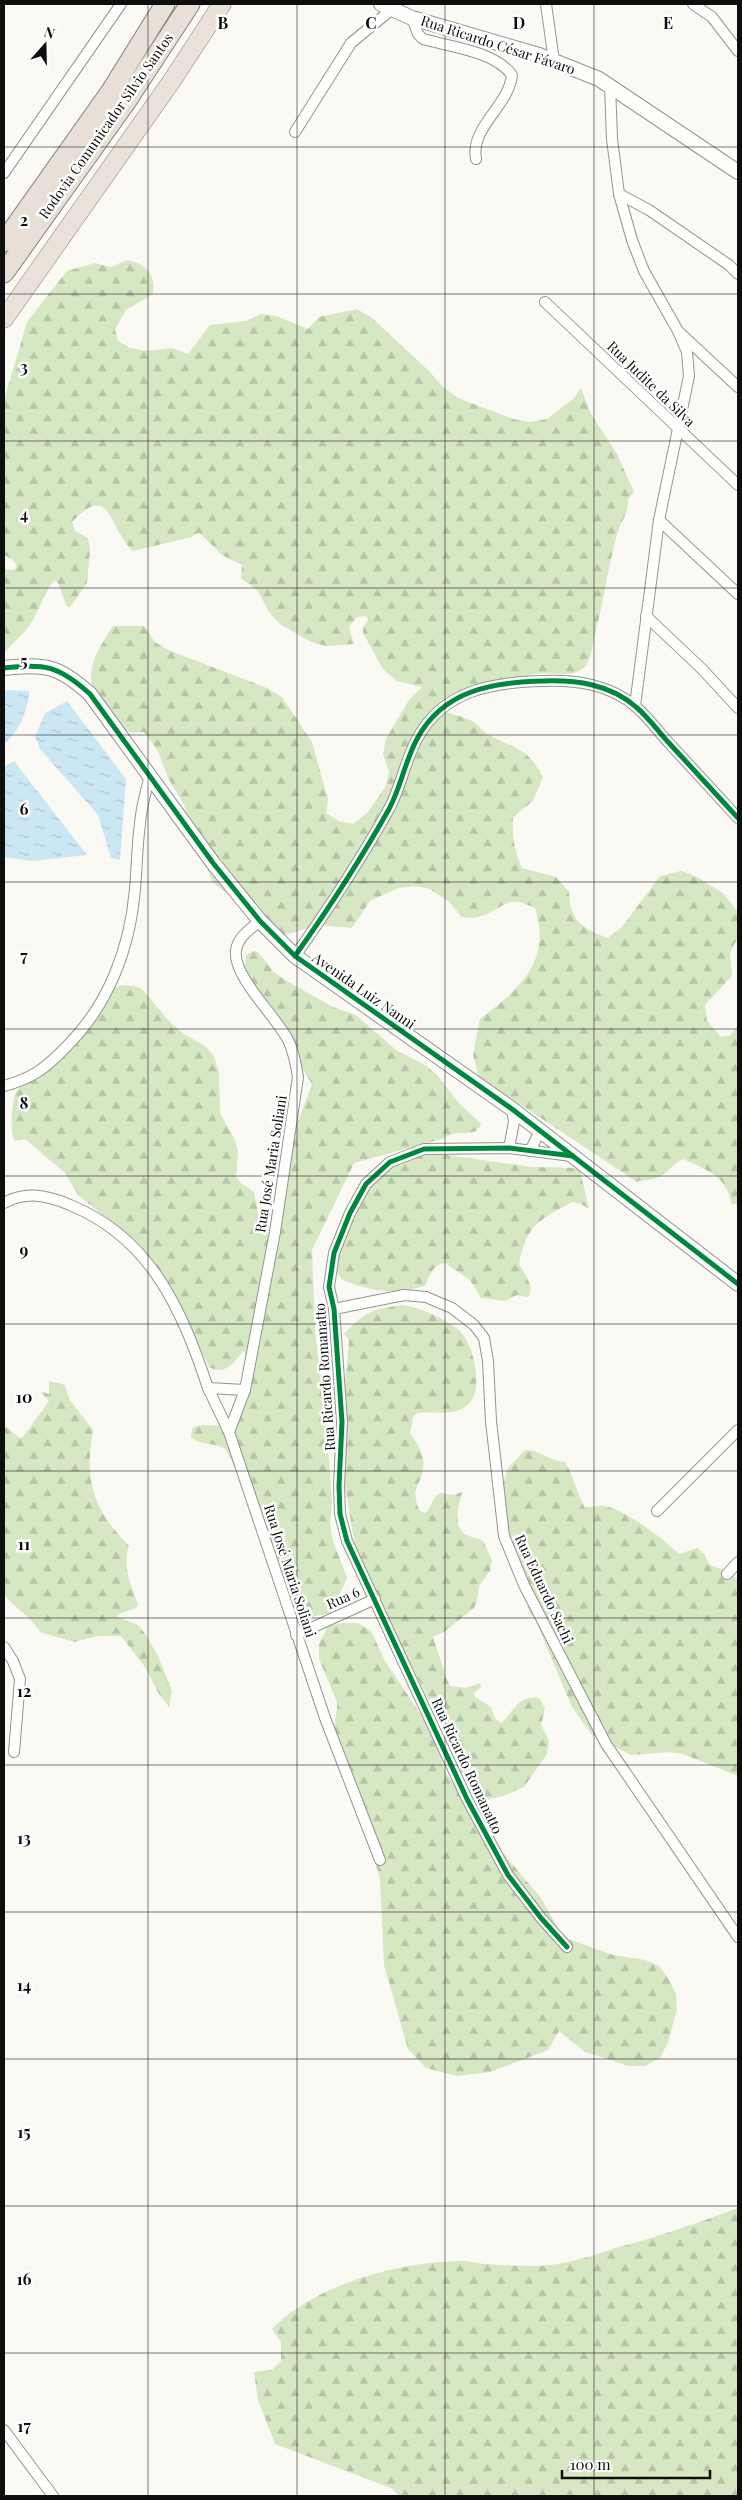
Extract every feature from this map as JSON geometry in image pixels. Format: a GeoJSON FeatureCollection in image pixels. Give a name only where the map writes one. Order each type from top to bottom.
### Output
{"type":"FeatureCollection","features":[{"type":"Feature","properties":{"kind":"highway","name":"Rodovia Comunicador Silvio Santos"},"geometry":{"type":"LineString","coordinates":[[4,272],[126,102],[190,4]]}},
{"type":"Feature","properties":{"kind":"highway"},"geometry":{"type":"LineString","coordinates":[[4,319],[171,82],[222,4]]}},
{"type":"Feature","properties":{"kind":"highway","name":"Rodovia Comunicador Silvio Santos"},"geometry":{"type":"LineString","coordinates":[[4,242],[112,91],[161,9]]}},
{"type":"Feature","properties":{"kind":"street"},"geometry":{"type":"LineString","coordinates":[[4,173],[121,4]]}},
{"type":"Feature","properties":{"kind":"street"},"geometry":{"type":"LineString","coordinates":[[546,4],[554,61]]}},
{"type":"Feature","properties":{"kind":"street"},"geometry":{"type":"LineString","coordinates":[[693,4],[712,17],[738,51]]}},
{"type":"Feature","properties":{"kind":"street"},"geometry":{"type":"LineString","coordinates":[[295,132],[322,91],[339,58],[350,43],[386,7]]}},
{"type":"Feature","properties":{"kind":"street","name":"Rua Ricardo César Fávaro"},"geometry":{"type":"LineString","coordinates":[[386,7],[412,18],[554,61],[610,85],[738,172]]}},
{"type":"Feature","properties":{"kind":"street"},"geometry":{"type":"LineString","coordinates":[[412,18],[418,34],[423,38],[489,57],[506,67],[512,76],[511,88],[476,140],[474,151],[476,159]]}},
{"type":"Feature","properties":{"kind":"street"},"geometry":{"type":"LineString","coordinates":[[610,85],[612,139],[619,194],[632,240],[644,271],[678,331],[687,352],[689,376],[659,520],[635,706]]}},
{"type":"Feature","properties":{"kind":"street"},"geometry":{"type":"LineString","coordinates":[[619,194],[649,210],[729,265],[738,274]]}},
{"type":"Feature","properties":{"kind":"street","name":"Rua Judite da Silva"},"geometry":{"type":"LineString","coordinates":[[545,302],[738,485]]}},
{"type":"Feature","properties":{"kind":"street"},"geometry":{"type":"LineString","coordinates":[[678,331],[738,387]]}},
{"type":"Feature","properties":{"kind":"street"},"geometry":{"type":"LineString","coordinates":[[659,520],[738,594]]}},
{"type":"Feature","properties":{"kind":"street"},"geometry":{"type":"LineString","coordinates":[[646,616],[702,669],[738,708]]}},
{"type":"Feature","properties":{"kind":"street","name":"Avenida Luiz Nanni"},"geometry":{"type":"LineString","coordinates":[[4,668],[32,665],[54,668],[75,681],[90,694],[213,863],[260,921],[295,956],[512,1109],[738,1284]]}},
{"type":"Feature","properties":{"kind":"street"},"geometry":{"type":"LineString","coordinates":[[295,956],[339,894],[390,807],[417,738],[438,712],[458,697],[482,687],[511,682],[568,680],[590,683],[635,706],[738,818]]}},
{"type":"Feature","properties":{"kind":"street"},"geometry":{"type":"LineString","coordinates":[[4,1086],[26,1080],[37,1074],[81,1032],[104,1000],[117,970],[135,891],[140,822],[150,775]]}},
{"type":"Feature","properties":{"kind":"street","name":"Rua José Maria Soliani"},"geometry":{"type":"LineString","coordinates":[[229,1432],[245,1390],[275,1232],[298,1077],[294,1054],[288,1039],[246,979],[238,964],[236,952],[238,942],[260,921]]}},
{"type":"Feature","properties":{"kind":"street"},"geometry":{"type":"LineString","coordinates":[[509,1148],[514,1129],[512,1109]]}},
{"type":"Feature","properties":{"kind":"street"},"geometry":{"type":"LineString","coordinates":[[530,1151],[540,1131]]}},
{"type":"Feature","properties":{"kind":"street","name":"Rua Ricardo Romanatto"},"geometry":{"type":"LineString","coordinates":[[567,1947],[541,1918],[508,1875],[466,1798],[347,1541],[340,1514],[339,1486],[342,1422],[334,1308],[330,1287],[334,1253],[350,1213],[366,1184],[390,1162],[424,1149],[509,1148],[574,1156]]}},
{"type":"Feature","properties":{"kind":"street","name":"Rua José Maria Soliani"},"geometry":{"type":"LineString","coordinates":[[4,1203],[14,1198],[34,1194],[58,1200],[80,1209],[97,1219],[137,1250],[154,1268],[174,1302],[208,1388],[229,1432],[325,1718],[380,1860]]}},
{"type":"Feature","properties":{"kind":"street","name":"Rua Eduardo Sachi"},"geometry":{"type":"LineString","coordinates":[[334,1308],[404,1295],[426,1296],[452,1308],[474,1325],[484,1338],[488,1361],[491,1421],[504,1536],[524,1585],[606,1744],[738,1937]]}},
{"type":"Feature","properties":{"kind":"street"},"geometry":{"type":"LineString","coordinates":[[208,1388],[245,1390]]}},
{"type":"Feature","properties":{"kind":"street"},"geometry":{"type":"LineString","coordinates":[[657,1511],[738,1430]]}},
{"type":"Feature","properties":{"kind":"street"},"geometry":{"type":"LineString","coordinates":[[727,1574],[738,1562]]}},
{"type":"Feature","properties":{"kind":"street","name":"Rua 6"},"geometry":{"type":"LineString","coordinates":[[296,1634],[375,1599]]}},
{"type":"Feature","properties":{"kind":"street"},"geometry":{"type":"LineString","coordinates":[[4,1647],[13,1661],[20,1679],[14,1752]]}},
{"type":"Feature","properties":{"kind":"street"},"geometry":{"type":"LineString","coordinates":[[4,2430],[53,2496]]}},
{"type":"Feature","properties":{"kind":"green space"},"geometry":{"type":"Polygon","coordinates":[[[127,260],[139,264],[148,271],[154,287],[153,294],[126,310],[115,329],[118,341],[130,348],[148,351],[172,348],[188,354],[210,325],[246,321],[261,314],[276,316],[308,329],[319,317],[357,309],[372,318],[430,372],[441,385],[458,398],[513,419],[530,422],[547,419],[574,398],[581,388],[591,414],[617,454],[634,492],[628,499],[627,510],[616,538],[589,660],[584,668],[570,674],[537,674],[511,679],[436,710],[460,716],[474,722],[487,734],[526,754],[537,767],[543,777],[533,801],[513,817],[515,849],[522,868],[556,877],[569,892],[575,917],[584,927],[608,938],[622,927],[660,876],[681,871],[697,877],[723,893],[737,911],[738,937],[730,953],[732,976],[705,1005],[707,1021],[721,1037],[730,1035],[738,1026],[738,1203],[732,1205],[726,1187],[715,1175],[683,1159],[667,1172],[654,1179],[637,1182],[518,1103],[482,1089],[473,1055],[480,1019],[519,985],[535,959],[539,944],[539,927],[535,908],[521,902],[512,902],[488,914],[472,918],[462,917],[449,902],[430,889],[416,886],[398,888],[370,901],[352,928],[320,925],[284,935],[273,934],[212,881],[184,805],[168,778],[158,751],[144,732],[131,733],[118,723],[100,700],[92,685],[91,672],[95,658],[113,626],[144,626],[155,642],[168,650],[267,688],[282,697],[312,742],[328,799],[326,813],[339,821],[353,824],[367,813],[386,786],[389,772],[383,754],[386,739],[409,700],[422,687],[397,681],[383,669],[363,633],[363,628],[368,620],[366,616],[357,617],[349,627],[354,644],[326,646],[311,642],[280,624],[269,612],[258,591],[241,578],[242,565],[222,555],[201,534],[198,533],[191,537],[133,551],[108,512],[102,507],[94,506],[85,510],[72,522],[75,531],[88,538],[90,550],[87,583],[70,607],[67,607],[58,583],[54,581],[28,627],[4,653],[4,569],[14,570],[17,566],[13,560],[4,555],[4,400],[27,322],[67,271],[95,263],[111,267],[127,260]]]}},
{"type":"Feature","properties":{"kind":"green space"},"geometry":{"type":"Polygon","coordinates":[[[253,951],[258,952],[274,972],[285,980],[333,1007],[356,1015],[396,1050],[425,1065],[437,1075],[458,1102],[481,1124],[473,1132],[453,1134],[442,1139],[354,1163],[312,1250],[315,1330],[320,1373],[324,1387],[332,1503],[330,1524],[333,1541],[347,1578],[331,1613],[306,1618],[297,1610],[282,1586],[258,1515],[226,1450],[222,1447],[200,1442],[191,1437],[192,1429],[202,1425],[218,1425],[231,1414],[242,1381],[245,1352],[243,1351],[229,1367],[220,1370],[209,1367],[177,1300],[125,1233],[78,1195],[65,1173],[25,1139],[15,1141],[12,1132],[13,1102],[19,1088],[26,1082],[44,1073],[65,1056],[99,1005],[112,990],[122,985],[140,988],[170,1022],[184,1034],[205,1046],[214,1056],[219,1073],[220,1113],[234,1138],[238,1151],[236,1177],[254,1192],[260,1224],[267,1234],[271,1228],[289,1146],[312,1084],[293,1054],[283,1044],[272,1016],[245,969],[246,955],[253,951]]]}},
{"type":"Feature","properties":{"kind":"green space"},"geometry":{"type":"Polygon","coordinates":[[[433,1153],[532,1167],[577,1168],[580,1170],[589,1209],[581,1204],[572,1202],[542,1219],[530,1232],[526,1240],[519,1264],[530,1285],[531,1289],[528,1297],[517,1295],[505,1301],[481,1298],[470,1280],[445,1263],[434,1268],[425,1286],[406,1290],[372,1289],[347,1282],[339,1276],[336,1266],[341,1240],[353,1211],[366,1187],[385,1169],[409,1158],[433,1153]]]}},
{"type":"Feature","properties":{"kind":"green space"},"geometry":{"type":"Polygon","coordinates":[[[403,1305],[432,1314],[459,1330],[469,1346],[476,1369],[475,1392],[471,1401],[465,1407],[460,1410],[442,1413],[417,1413],[413,1417],[410,1433],[418,1446],[424,1464],[415,1496],[419,1510],[424,1513],[427,1512],[435,1497],[440,1493],[454,1495],[462,1492],[458,1514],[461,1530],[465,1534],[483,1541],[492,1560],[490,1571],[479,1586],[474,1608],[445,1631],[433,1637],[447,1680],[450,1686],[466,1688],[480,1683],[481,1687],[474,1693],[475,1697],[491,1707],[495,1718],[501,1723],[525,1699],[539,1698],[545,1708],[541,1725],[549,1741],[547,1754],[524,1787],[506,1795],[486,1800],[461,1773],[438,1719],[356,1553],[342,1466],[349,1340],[344,1334],[358,1320],[370,1312],[403,1305]]]}},
{"type":"Feature","properties":{"kind":"green space"},"geometry":{"type":"Polygon","coordinates":[[[49,1381],[65,1385],[69,1399],[93,1430],[90,1465],[94,1494],[107,1520],[129,1546],[126,1562],[127,1569],[138,1605],[136,1608],[119,1614],[117,1617],[138,1625],[146,1635],[158,1656],[172,1691],[169,1707],[159,1694],[145,1667],[121,1636],[98,1636],[74,1642],[40,1632],[32,1621],[4,1594],[4,1427],[22,1438],[49,1401],[41,1393],[43,1391],[49,1395],[49,1381]]]}},
{"type":"Feature","properties":{"kind":"green space"},"geometry":{"type":"Polygon","coordinates":[[[525,1450],[537,1452],[565,1462],[585,1508],[604,1506],[622,1512],[654,1533],[679,1554],[697,1548],[704,1554],[710,1565],[738,1579],[738,1776],[683,1754],[668,1752],[631,1755],[592,1735],[572,1707],[535,1619],[530,1613],[498,1501],[508,1468],[525,1450]]]}},
{"type":"Feature","properties":{"kind":"green space"},"geometry":{"type":"Polygon","coordinates":[[[342,1623],[358,1623],[371,1631],[385,1661],[433,1733],[446,1773],[492,1840],[541,1898],[563,1937],[613,1955],[645,1960],[659,1966],[668,1978],[676,1994],[677,2009],[668,2042],[660,2058],[645,2066],[629,2066],[585,2052],[559,2031],[548,2050],[490,2072],[457,2076],[426,2068],[408,2049],[384,1965],[380,1878],[335,1733],[337,1702],[319,1659],[319,1644],[328,1626],[342,1623]]]}},
{"type":"Feature","properties":{"kind":"green space"},"geometry":{"type":"Polygon","coordinates":[[[738,2208],[738,2496],[399,2496],[391,2488],[275,2444],[258,2400],[254,2372],[272,2370],[281,2361],[281,2342],[272,2329],[290,2313],[311,2299],[361,2278],[413,2265],[463,2261],[522,2266],[564,2263],[662,2234],[738,2208]]]}},
{"type":"Feature","properties":{"kind":"water"},"geometry":{"type":"Polygon","coordinates":[[[4,690],[29,691],[22,720],[14,734],[4,744],[4,690]]]}},
{"type":"Feature","properties":{"kind":"water"},"geometry":{"type":"Polygon","coordinates":[[[67,701],[126,779],[120,860],[111,858],[98,815],[40,749],[35,737],[45,713],[67,701]]]}},
{"type":"Feature","properties":{"kind":"water"},"geometry":{"type":"Polygon","coordinates":[[[14,761],[87,855],[32,861],[4,857],[4,767],[14,761]]]}},
{"type":"Feature","properties":{"kind":"cycle path"},"geometry":{"type":"LineString","coordinates":[[4,668],[30,666],[51,669],[69,677],[90,694],[213,863],[260,921],[295,956],[512,1109],[738,1284]]}},
{"type":"Feature","properties":{"kind":"cycle path"},"geometry":{"type":"LineString","coordinates":[[295,956],[344,884],[389,809],[413,747],[428,722],[455,699],[471,692],[506,684],[568,681],[604,688],[615,693],[626,699],[645,715],[738,818]]}},
{"type":"Feature","properties":{"kind":"cycle path"},"geometry":{"type":"LineString","coordinates":[[567,1947],[541,1918],[508,1875],[467,1799],[347,1541],[340,1514],[339,1486],[342,1422],[334,1309],[329,1287],[334,1253],[350,1213],[366,1184],[390,1162],[424,1149],[509,1148],[573,1156]]}}]}
